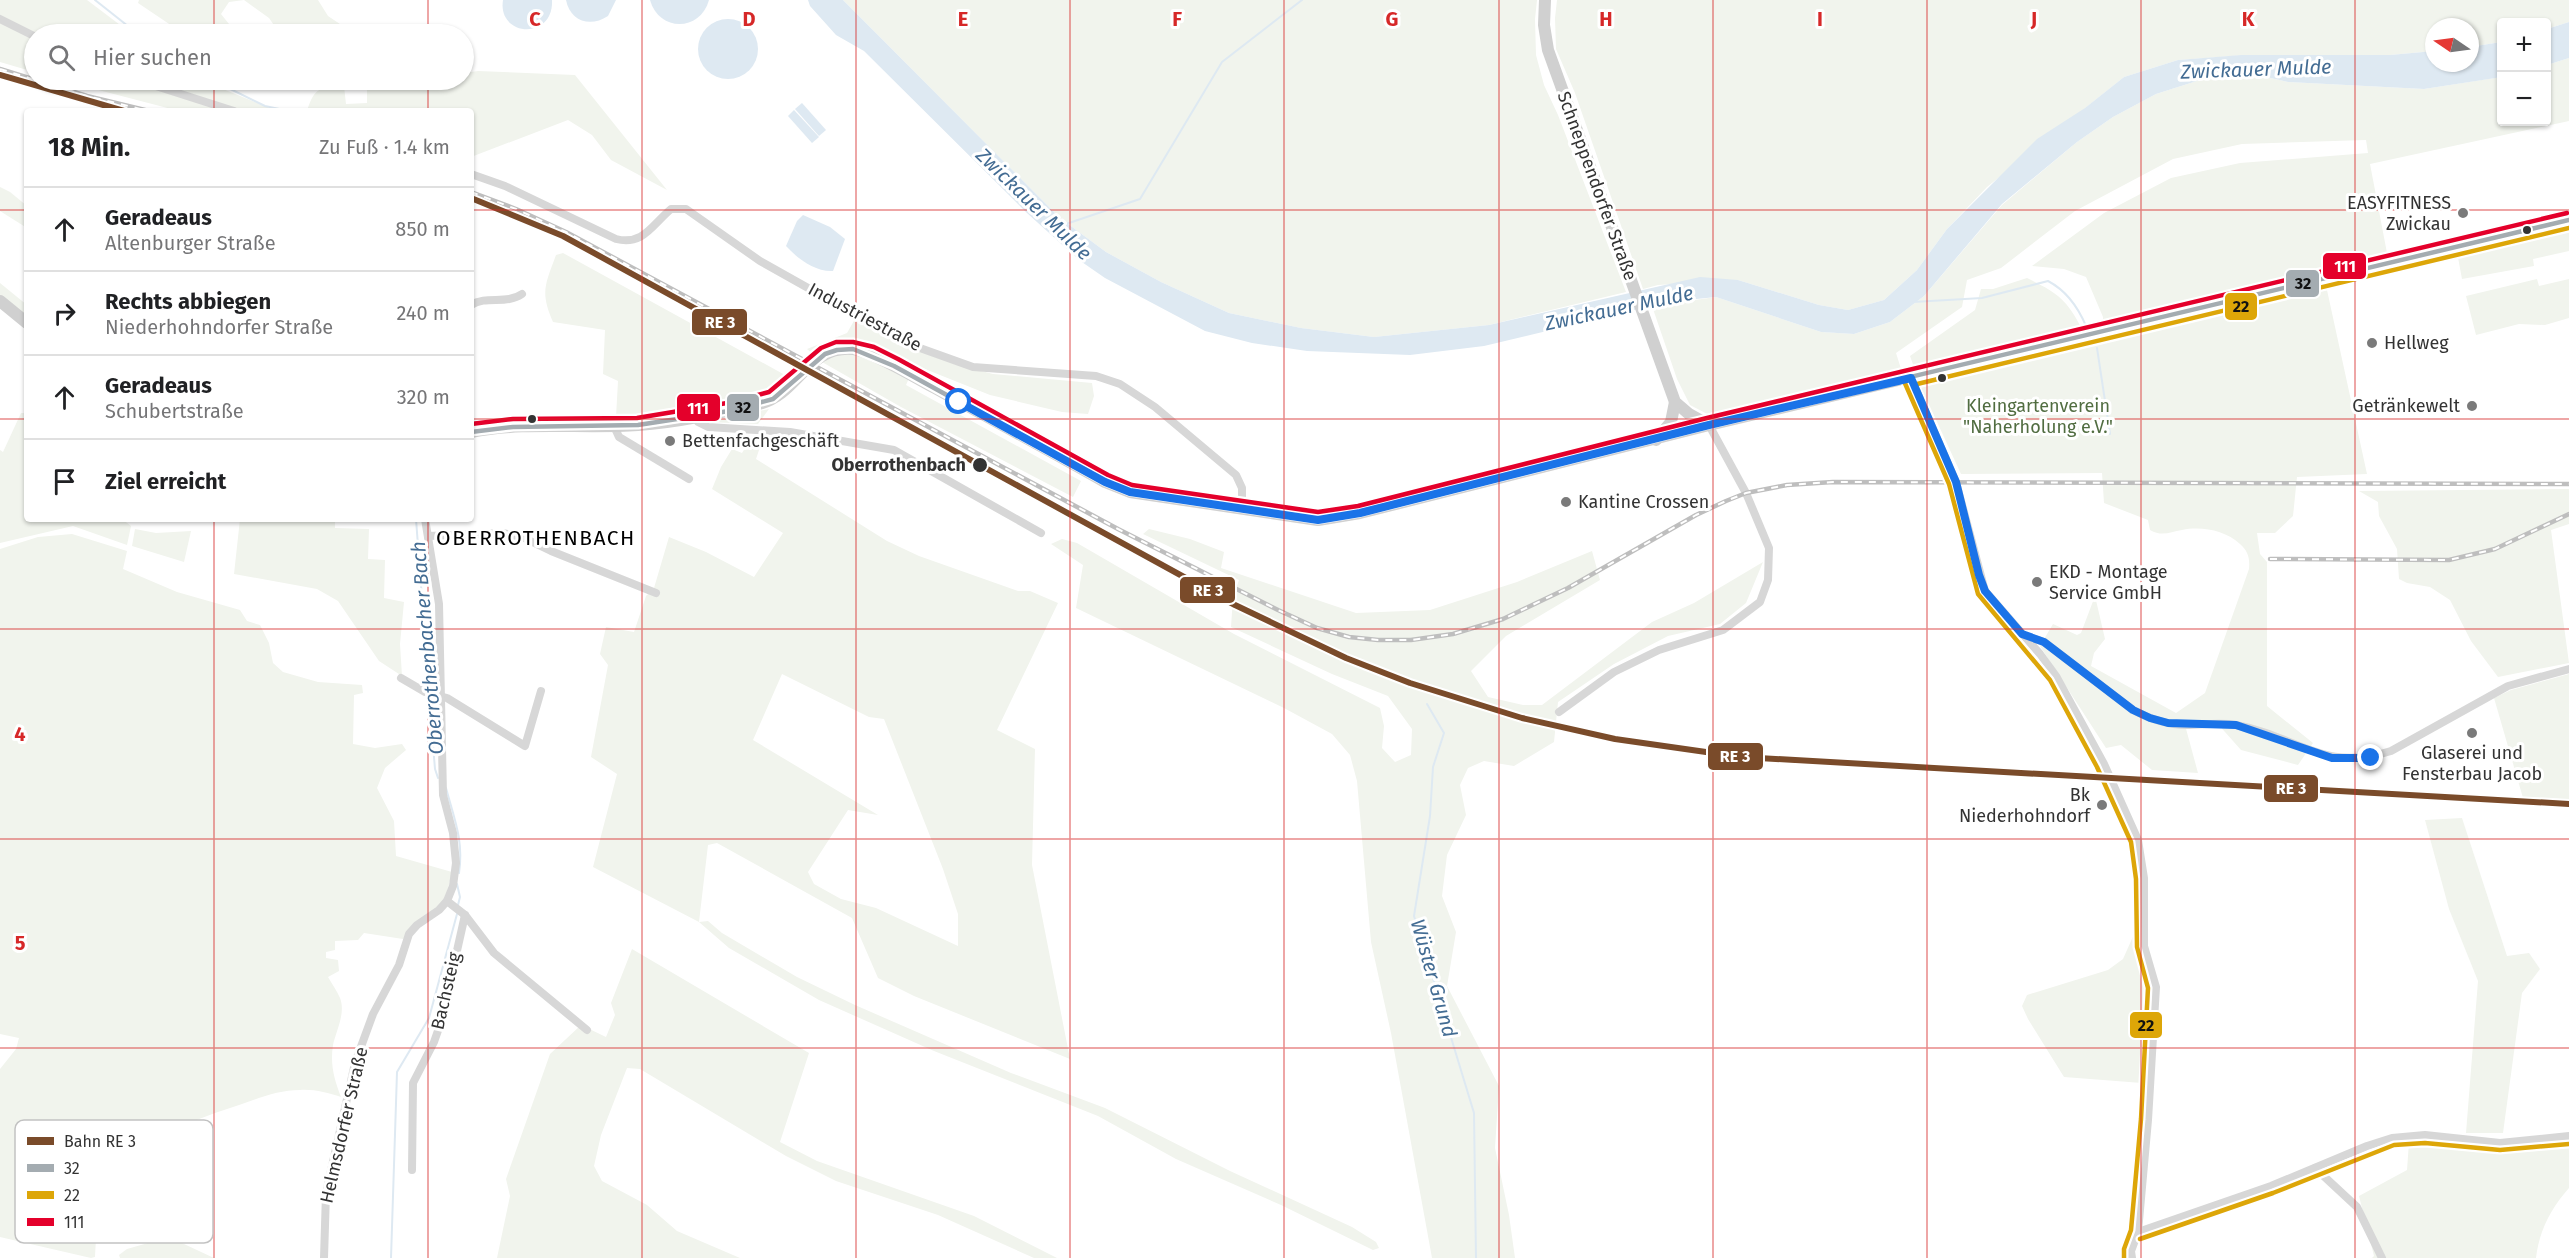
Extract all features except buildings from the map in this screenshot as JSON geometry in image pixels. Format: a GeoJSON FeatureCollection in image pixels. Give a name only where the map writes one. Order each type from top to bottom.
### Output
{"type":"FeatureCollection","features":[{"type":"Feature","properties":{"kind":"street","name":"Schneppendorfer Straße"},"geometry":{"type":"LineString","coordinates":[[1545,1],[1544,25],[1548,50],[1675,402]]}},
{"type":"Feature","properties":{"kind":"street"},"geometry":{"type":"LineString","coordinates":[[0,19],[24,31]]}},
{"type":"Feature","properties":{"kind":"street"},"geometry":{"type":"LineString","coordinates":[[168,90],[225,108]]}},
{"type":"Feature","properties":{"kind":"street","name":"Industriestraße"},"geometry":{"type":"LineString","coordinates":[[474,175],[505,186],[598,231],[628,242],[640,239],[671,209],[686,209],[760,261],[906,343],[973,367],[1096,376],[1120,384],[1155,407],[1236,475],[1242,488],[1242,508]]}},
{"type":"Feature","properties":{"kind":"street"},"geometry":{"type":"LineString","coordinates":[[474,432],[521,426],[637,425],[696,417],[762,403],[776,398],[788,389],[812,361],[826,353],[855,349],[897,367],[1105,482],[1130,492],[1318,520],[1371,510],[1709,425],[2569,220]]}},
{"type":"Feature","properties":{"kind":"street"},"geometry":{"type":"LineString","coordinates":[[474,304],[484,301],[514,300],[522,294]]}},
{"type":"Feature","properties":{"kind":"street"},"geometry":{"type":"LineString","coordinates":[[0,301],[24,321]]}},
{"type":"Feature","properties":{"kind":"street"},"geometry":{"type":"LineString","coordinates":[[1911,378],[1956,482],[1985,591],[2056,676],[2104,764],[2138,840],[2142,862],[2144,946],[2156,987],[2148,1120],[2138,1232],[2131,1251],[2132,1258]]}},
{"type":"Feature","properties":{"kind":"street"},"geometry":{"type":"LineString","coordinates":[[1559,712],[1614,672],[1659,650],[1723,630],[1760,602],[1768,580],[1768,548],[1746,493],[1709,425],[1689,414],[1675,402],[1671,422],[1656,440]]}},
{"type":"Feature","properties":{"kind":"street"},"geometry":{"type":"LineString","coordinates":[[696,417],[698,422],[708,427],[790,432],[894,450],[1041,533]]}},
{"type":"Feature","properties":{"kind":"street"},"geometry":{"type":"LineString","coordinates":[[614,426],[619,437],[689,479]]}},
{"type":"Feature","properties":{"kind":"street"},"geometry":{"type":"LineString","coordinates":[[426,522],[439,604],[438,696],[443,795],[456,854],[453,886],[447,901]]}},
{"type":"Feature","properties":{"kind":"street"},"geometry":{"type":"LineString","coordinates":[[428,536],[509,533],[656,592]]}},
{"type":"Feature","properties":{"kind":"street"},"geometry":{"type":"LineString","coordinates":[[2022,634],[2044,642],[2133,710],[2150,718],[2185,725],[2236,725],[2315,753],[2348,759],[2371,758],[2391,751],[2508,686],[2569,669]]}},
{"type":"Feature","properties":{"kind":"street"},"geometry":{"type":"LineString","coordinates":[[401,678],[425,692],[447,698],[525,746],[540,691]]}},
{"type":"Feature","properties":{"kind":"street","name":"Bachsteig"},"geometry":{"type":"LineString","coordinates":[[447,901],[460,911],[494,953],[587,1030]]}},
{"type":"Feature","properties":{"kind":"street","name":"Helmsdorfer Straße"},"geometry":{"type":"LineString","coordinates":[[324,1258],[327,1187],[355,1063],[373,1014],[399,965],[410,934],[417,925],[439,910],[447,901]]}},
{"type":"Feature","properties":{"kind":"street","name":"Bachsteig"},"geometry":{"type":"LineString","coordinates":[[412,1170],[413,1083],[439,1028],[460,911]]}},
{"type":"Feature","properties":{"kind":"street"},"geometry":{"type":"LineString","coordinates":[[2138,1232],[2392,1138],[2425,1135],[2500,1143],[2569,1136]]}},
{"type":"Feature","properties":{"kind":"street"},"geometry":{"type":"LineString","coordinates":[[2315,1168],[2357,1207],[2382,1258]]}},
{"type":"Feature","properties":{"kind":"green space"},"geometry":{"type":"Polygon","coordinates":[[[0,0],[87,0],[119,24],[24,24],[24,69],[0,62],[0,0]]]}},
{"type":"Feature","properties":{"kind":"green space"},"geometry":{"type":"Polygon","coordinates":[[[139,0],[244,0],[229,2],[221,14],[229,24],[169,24],[138,3],[139,0]]]}},
{"type":"Feature","properties":{"kind":"green space"},"geometry":{"type":"Polygon","coordinates":[[[244,0],[318,0],[328,16],[340,24],[273,24],[269,18],[244,0]]]}},
{"type":"Feature","properties":{"kind":"green space"},"geometry":{"type":"Polygon","coordinates":[[[843,0],[1537,0],[1536,55],[1544,85],[1558,115],[1626,292],[1489,325],[1374,337],[1301,328],[1229,313],[1161,282],[1106,252],[1060,218],[843,0]]]}},
{"type":"Feature","properties":{"kind":"green space"},"geometry":{"type":"Polygon","coordinates":[[[1557,0],[2569,0],[2569,22],[2551,28],[2551,18],[2497,18],[2497,43],[2479,46],[2479,18],[2425,18],[2425,52],[2390,55],[2246,55],[2178,60],[2124,77],[1987,187],[1947,229],[1917,270],[1884,300],[1848,310],[1819,305],[1738,280],[1658,285],[1643,289],[1575,93],[1556,49],[1557,0]]]}},
{"type":"Feature","properties":{"kind":"green space"},"geometry":{"type":"Polygon","coordinates":[[[2569,58],[2569,121],[2551,125],[2551,72],[2551,64],[2569,58]]]}},
{"type":"Feature","properties":{"kind":"green space"},"geometry":{"type":"Polygon","coordinates":[[[474,72],[575,75],[667,190],[611,160],[592,135],[568,120],[474,156],[474,108],[308,108],[319,90],[344,90],[346,104],[367,103],[367,90],[474,90],[474,72]]]}},
{"type":"Feature","properties":{"kind":"green space"},"geometry":{"type":"Polygon","coordinates":[[[2262,76],[2288,82],[2424,89],[2497,78],[2497,126],[2546,126],[2370,164],[2387,253],[2103,327],[2103,317],[2086,277],[2064,269],[2032,266],[2104,213],[2171,178],[2240,163],[2368,153],[2366,140],[2242,144],[2173,159],[2075,211],[2001,268],[1967,280],[1962,307],[1896,353],[1902,372],[1715,418],[1690,405],[1677,379],[1652,306],[1716,297],[1821,332],[1854,334],[1890,322],[1924,296],[2002,205],[2077,142],[2113,117],[2156,94],[2200,80],[2262,76]]]}},
{"type":"Feature","properties":{"kind":"green space"},"geometry":{"type":"Polygon","coordinates":[[[98,90],[226,90],[270,108],[167,108],[98,90]]]}},
{"type":"Feature","properties":{"kind":"green space"},"geometry":{"type":"Polygon","coordinates":[[[0,187],[24,204],[24,226],[0,211],[0,187]]]}},
{"type":"Feature","properties":{"kind":"green space"},"geometry":{"type":"Polygon","coordinates":[[[2569,227],[2569,251],[2533,259],[2534,266],[2462,279],[2457,252],[2569,227]]]}},
{"type":"Feature","properties":{"kind":"green space"},"geometry":{"type":"Polygon","coordinates":[[[563,253],[785,375],[772,387],[731,403],[681,412],[616,417],[618,381],[603,374],[605,330],[553,322],[546,303],[547,281],[556,255],[563,253]]]}},
{"type":"Feature","properties":{"kind":"green space"},"geometry":{"type":"Polygon","coordinates":[[[2027,278],[2060,298],[2071,310],[2082,329],[1915,370],[1910,356],[1975,310],[1981,289],[1993,289],[2027,278]]]}},
{"type":"Feature","properties":{"kind":"green space"},"geometry":{"type":"Polygon","coordinates":[[[2537,279],[2539,286],[2569,279],[2569,318],[2545,325],[2519,324],[2476,335],[2466,296],[2537,279]]]}},
{"type":"Feature","properties":{"kind":"green space"},"geometry":{"type":"Polygon","coordinates":[[[0,283],[24,303],[24,316],[0,296],[0,283]]]}},
{"type":"Feature","properties":{"kind":"green space","name":"Kleingartenverein \"Naherholung e.V.\""},"geometry":{"type":"Polygon","coordinates":[[[2327,290],[2367,474],[2297,477],[2293,516],[2275,533],[2257,533],[2260,554],[2267,562],[2267,706],[2313,743],[2298,765],[2241,750],[2217,723],[2185,725],[2198,773],[2152,770],[2121,745],[2106,748],[2040,646],[2053,624],[2077,635],[2081,633],[2095,596],[2105,639],[2094,653],[2091,666],[2176,713],[2205,693],[2249,569],[2247,552],[2234,539],[2212,530],[2189,529],[2162,534],[2150,530],[2148,520],[2104,503],[2102,473],[1961,474],[1920,385],[2327,290]]]}},
{"type":"Feature","properties":{"kind":"green space"},"geometry":{"type":"Polygon","coordinates":[[[855,319],[955,364],[993,374],[1092,383],[1094,396],[1088,414],[1062,412],[990,395],[915,365],[906,385],[1081,481],[1073,497],[901,407],[822,362],[807,349],[847,333],[855,319]]]}},
{"type":"Feature","properties":{"kind":"green space"},"geometry":{"type":"Polygon","coordinates":[[[769,409],[758,424],[707,422],[769,409]]]}},
{"type":"Feature","properties":{"kind":"green space"},"geometry":{"type":"Polygon","coordinates":[[[21,413],[24,413],[24,522],[126,522],[131,526],[127,545],[73,526],[0,543],[0,450],[3,452],[21,413]]]}},
{"type":"Feature","properties":{"kind":"green space"},"geometry":{"type":"Polygon","coordinates":[[[750,440],[761,444],[756,459],[887,541],[919,556],[1018,591],[1030,591],[1058,603],[997,730],[1035,749],[1032,865],[1070,1059],[914,996],[878,978],[852,918],[717,843],[708,845],[699,922],[593,867],[617,774],[591,757],[608,665],[600,654],[606,627],[634,632],[646,596],[654,588],[669,537],[706,552],[754,577],[783,533],[712,489],[732,449],[742,453],[750,440]],[[782,674],[753,740],[878,815],[848,810],[808,872],[814,884],[841,899],[876,908],[958,946],[958,914],[943,869],[884,719],[869,717],[782,674]]]}},
{"type":"Feature","properties":{"kind":"green space"},"geometry":{"type":"Polygon","coordinates":[[[2569,489],[2569,524],[2551,530],[2569,663],[2498,677],[2471,641],[2450,600],[2430,587],[2407,583],[2399,579],[2397,549],[2379,516],[2378,502],[2359,491],[2569,489]]]}},
{"type":"Feature","properties":{"kind":"green space"},"geometry":{"type":"Polygon","coordinates":[[[240,522],[335,522],[335,528],[369,529],[368,559],[385,560],[384,598],[404,602],[400,644],[402,676],[379,661],[338,601],[317,589],[234,574],[240,522]]]}},
{"type":"Feature","properties":{"kind":"green space"},"geometry":{"type":"Polygon","coordinates":[[[135,529],[156,533],[191,531],[184,562],[132,546],[135,529]]]}},
{"type":"Feature","properties":{"kind":"green space"},"geometry":{"type":"Polygon","coordinates":[[[1149,529],[1190,539],[1224,552],[1221,568],[1356,613],[1430,610],[1517,582],[1592,551],[1600,580],[1506,636],[1471,671],[1488,697],[1523,705],[1542,705],[1652,622],[1694,603],[1763,562],[1746,603],[1720,624],[1668,636],[1614,664],[1558,702],[1554,742],[1514,766],[1484,761],[1468,768],[1460,785],[1466,815],[1447,855],[1442,896],[1456,932],[1447,986],[1499,1086],[1495,1148],[1515,1258],[1432,1258],[1391,1033],[1371,942],[1357,781],[1350,755],[1332,734],[1284,708],[1076,608],[1083,565],[1051,544],[1062,539],[1077,543],[1234,634],[1380,708],[1384,726],[1382,748],[1395,762],[1411,755],[1412,729],[1388,696],[1332,674],[1231,627],[1233,597],[1239,580],[1143,534],[1149,529]]]}},
{"type":"Feature","properties":{"kind":"green space"},"geometry":{"type":"Polygon","coordinates":[[[72,534],[127,551],[123,569],[177,592],[240,610],[247,621],[260,625],[269,643],[273,663],[283,672],[318,682],[362,685],[363,693],[354,695],[353,744],[375,748],[402,744],[406,750],[385,768],[377,788],[394,821],[396,856],[452,872],[445,896],[436,911],[403,939],[364,933],[358,940],[335,941],[335,950],[326,952],[326,958],[338,960],[339,971],[328,977],[342,1004],[332,1059],[341,1097],[310,1090],[293,1090],[256,1099],[196,1120],[15,1120],[15,1240],[0,1237],[0,1069],[16,1049],[19,1038],[0,1034],[0,549],[38,537],[72,534]]]}},
{"type":"Feature","properties":{"kind":"green space"},"geometry":{"type":"Polygon","coordinates":[[[2569,674],[2569,801],[2523,798],[2494,698],[2511,690],[2569,674]]]}},
{"type":"Feature","properties":{"kind":"green space"},"geometry":{"type":"Polygon","coordinates":[[[2462,818],[2507,956],[2529,953],[2540,969],[2522,993],[2503,1133],[2466,1133],[2478,981],[2449,909],[2425,820],[2462,818]]]}},
{"type":"Feature","properties":{"kind":"green space"},"geometry":{"type":"Polygon","coordinates":[[[708,921],[722,933],[797,977],[855,1005],[1011,1073],[1105,1108],[1230,1171],[1352,1227],[1376,1242],[1379,1248],[1373,1250],[1281,1205],[1176,1159],[1098,1116],[934,1051],[819,1000],[729,948],[699,922],[708,921]]]}},
{"type":"Feature","properties":{"kind":"green space"},"geometry":{"type":"Polygon","coordinates":[[[2135,932],[2147,976],[2142,1083],[2064,1077],[2022,1006],[2027,995],[2108,970],[2123,959],[2135,932]]]}},
{"type":"Feature","properties":{"kind":"green space"},"geometry":{"type":"Polygon","coordinates":[[[632,949],[809,1053],[780,1142],[817,1161],[974,1216],[1057,1258],[1034,1258],[938,1215],[836,1181],[786,1156],[640,1069],[627,1068],[601,1135],[594,1166],[602,1181],[647,1205],[677,1231],[740,1258],[497,1258],[510,1196],[506,1179],[550,1054],[581,1025],[606,1037],[615,1015],[611,1003],[632,949]]]}},
{"type":"Feature","properties":{"kind":"green space"},"geometry":{"type":"Polygon","coordinates":[[[2409,1142],[2506,1150],[2569,1144],[2569,1188],[2547,1220],[2536,1258],[2372,1258],[2374,1256],[2359,1196],[2407,1170],[2409,1142]]]}},
{"type":"Feature","properties":{"kind":"green space"},"geometry":{"type":"Polygon","coordinates":[[[26,1243],[96,1243],[95,1257],[26,1243]]]}},
{"type":"Feature","properties":{"kind":"green space"},"geometry":{"type":"Polygon","coordinates":[[[148,1243],[182,1243],[214,1258],[120,1258],[119,1255],[127,1249],[148,1243]]]}},
{"type":"Feature","properties":{"kind":"water"},"geometry":{"type":"Polygon","coordinates":[[[503,0],[552,0],[550,13],[544,22],[536,28],[526,29],[516,27],[508,21],[503,12],[503,0]]]}},
{"type":"Feature","properties":{"kind":"water"},"geometry":{"type":"Polygon","coordinates":[[[566,0],[616,0],[608,16],[601,20],[588,22],[572,13],[566,0]]]}},
{"type":"Feature","properties":{"kind":"water"},"geometry":{"type":"Polygon","coordinates":[[[650,0],[709,0],[697,18],[680,24],[662,18],[650,0]]]}},
{"type":"Feature","properties":{"kind":"water","name":"Zwickauer Mulde"},"geometry":{"type":"Polygon","coordinates":[[[808,0],[843,0],[1060,218],[1106,252],[1161,282],[1229,313],[1301,328],[1374,337],[1489,325],[1700,277],[1738,280],[1819,305],[1848,310],[1884,300],[1917,270],[1947,229],[2037,139],[2085,108],[2124,77],[2178,60],[2241,55],[2390,55],[2425,52],[2425,72],[2479,72],[2479,46],[2497,43],[2497,78],[2424,89],[2288,82],[2262,76],[2200,80],[2156,94],[2113,117],[2077,142],[2002,204],[1924,296],[1890,322],[1854,334],[1821,332],[1716,297],[1667,302],[1484,346],[1410,355],[1307,351],[1252,343],[1205,331],[1105,278],[1079,260],[1027,213],[864,51],[836,35],[810,6],[808,0]]]}},
{"type":"Feature","properties":{"kind":"water"},"geometry":{"type":"Polygon","coordinates":[[[728,19],[745,24],[753,32],[758,49],[753,66],[745,74],[728,79],[711,74],[703,66],[698,49],[703,32],[711,24],[728,19]]]}},
{"type":"Feature","properties":{"kind":"water"},"geometry":{"type":"Polygon","coordinates":[[[2569,22],[2569,58],[2551,64],[2551,28],[2569,22]]]}},
{"type":"Feature","properties":{"kind":"water"},"geometry":{"type":"Polygon","coordinates":[[[802,103],[826,130],[819,136],[795,109],[802,103]]]}},
{"type":"Feature","properties":{"kind":"water"},"geometry":{"type":"Polygon","coordinates":[[[794,110],[819,137],[812,143],[788,116],[794,110]]]}},
{"type":"Feature","properties":{"kind":"water"},"geometry":{"type":"Polygon","coordinates":[[[803,215],[830,227],[845,239],[833,271],[826,271],[807,264],[786,246],[797,221],[803,215]]]}},
{"type":"Feature","properties":{"kind":"waterway","name":"Oberrothenbacher Bach"},"geometry":{"type":"LineString","coordinates":[[95,0],[125,24]]}},
{"type":"Feature","properties":{"kind":"waterway","name":"Zwickauer Mulde"},"geometry":{"type":"LineString","coordinates":[[1066,224],[1140,199],[1222,62],[1302,0]]}},
{"type":"Feature","properties":{"kind":"waterway","name":"Oberrothenbacher Bach"},"geometry":{"type":"LineString","coordinates":[[232,90],[265,106],[275,108]]}},
{"type":"Feature","properties":{"kind":"waterway"},"geometry":{"type":"LineString","coordinates":[[1913,302],[1982,298],[2048,281],[2071,300],[2086,326]]}},
{"type":"Feature","properties":{"kind":"waterway"},"geometry":{"type":"LineString","coordinates":[[2097,348],[2110,434]]}},
{"type":"Feature","properties":{"kind":"waterway","name":"Oberrothenbacher Bach"},"geometry":{"type":"LineString","coordinates":[[416,522],[429,692]]}},
{"type":"Feature","properties":{"kind":"waterway","name":"Oberrothenbacher Bach"},"geometry":{"type":"LineString","coordinates":[[429,697],[435,769],[438,778]]}},
{"type":"Feature","properties":{"kind":"waterway","name":"Wüster Grund"},"geometry":{"type":"LineString","coordinates":[[1427,704],[1444,733],[1433,767],[1430,816],[1414,916],[1474,1113],[1476,1258]]}},
{"type":"Feature","properties":{"kind":"waterway"},"geometry":{"type":"LineString","coordinates":[[446,788],[459,840],[459,873]]}},
{"type":"Feature","properties":{"kind":"waterway"},"geometry":{"type":"LineString","coordinates":[[457,884],[460,897],[458,905]]}},
{"type":"Feature","properties":{"kind":"waterway"},"geometry":{"type":"LineString","coordinates":[[391,1258],[397,1072],[429,1018],[457,914]]}},
{"type":"Feature","properties":{"kind":"railway"},"geometry":{"type":"LineString","coordinates":[[0,69],[24,76]]}},
{"type":"Feature","properties":{"kind":"railway"},"geometry":{"type":"LineString","coordinates":[[68,90],[137,108]]}},
{"type":"Feature","properties":{"kind":"railway"},"geometry":{"type":"LineString","coordinates":[[474,193],[566,232],[1118,529],[1278,610],[1317,628],[1349,637],[1411,640],[1453,634],[1503,619],[1568,588],[1696,515],[1746,493],[1787,485],[1833,482],[2569,484]]}},
{"type":"Feature","properties":{"kind":"railway"},"geometry":{"type":"LineString","coordinates":[[2270,559],[2449,560],[2495,549],[2569,514]]}},
{"type":"Feature","properties":{"kind":"transit line"},"geometry":{"type":"LineString","coordinates":[[0,75],[24,82]]}},
{"type":"Feature","properties":{"kind":"transit line"},"geometry":{"type":"LineString","coordinates":[[52,90],[114,108]]}},
{"type":"Feature","properties":{"kind":"transit line"},"geometry":{"type":"LineString","coordinates":[[474,199],[563,236],[1235,605],[1346,658],[1410,683],[1522,718],[1615,739],[1741,757],[2569,804]]}},
{"type":"Feature","properties":{"kind":"transit line","name":"111"},"geometry":{"type":"LineString","coordinates":[[474,424],[513,419],[637,418],[727,403],[769,392],[821,348],[836,342],[853,342],[874,347],[898,359],[1108,475],[1132,485],[1318,512],[1358,506],[1707,418],[2567,213]]}},
{"type":"Feature","properties":{"kind":"transit line","name":"32"},"geometry":{"type":"LineString","coordinates":[[474,432],[513,427],[638,425],[729,411],[773,399],[825,354],[837,350],[853,349],[894,366],[1105,482],[1130,492],[1318,520],[1360,513],[1709,425],[2569,220]]}},
{"type":"Feature","properties":{"kind":"transit line","name":"22"},"geometry":{"type":"LineString","coordinates":[[1913,385],[2569,228]]}},
{"type":"Feature","properties":{"kind":"transit line","name":"22"},"geometry":{"type":"LineString","coordinates":[[1904,381],[1949,484],[1978,594],[2050,680],[2097,767],[2131,842],[2136,879],[2137,947],[2148,988],[2141,1119],[2131,1230],[2124,1249],[2124,1258]]}},
{"type":"Feature","properties":{"kind":"transit line","name":"22"},"geometry":{"type":"LineString","coordinates":[[2140,1239],[2273,1193],[2394,1145],[2425,1143],[2500,1150],[2569,1144]]}},
{"type":"Feature","properties":{"kind":"place","name":"EASYFITNESS Zwickau"},"geometry":{"type":"Point","coordinates":[2463,213]}},
{"type":"Feature","properties":{"kind":"place","name":"Hellweg"},"geometry":{"type":"Point","coordinates":[2372,343]}},
{"type":"Feature","properties":{"kind":"place","name":"Getränkewelt"},"geometry":{"type":"Point","coordinates":[2472,406]}},
{"type":"Feature","properties":{"kind":"place","name":"Bettenfachgeschäft"},"geometry":{"type":"Point","coordinates":[670,441]}},
{"type":"Feature","properties":{"kind":"place","name":"Oberrothenbach"},"geometry":{"type":"Point","coordinates":[980,465]}},
{"type":"Feature","properties":{"kind":"place","name":"Kantine Crossen"},"geometry":{"type":"Point","coordinates":[1566,502]}},
{"type":"Feature","properties":{"kind":"place","name":"EKD - Montage Service GmbH"},"geometry":{"type":"Point","coordinates":[2037,582]}},
{"type":"Feature","properties":{"kind":"place","name":"Glaserei und Fensterbau Jacob"},"geometry":{"type":"Point","coordinates":[2472,733]}},
{"type":"Feature","properties":{"kind":"place","name":"Bk Niederhohndorf"},"geometry":{"type":"Point","coordinates":[2102,805]}},
{"type":"Feature","properties":{"kind":"district","name":"OBERROTHENBACH"},"geometry":{"type":"Point","coordinates":[536,538]}},
{"type":"Feature","properties":{"kind":"route"},"geometry":{"type":"LineString","coordinates":[[959,402],[1105,482],[1130,492],[1318,520],[1360,513],[1709,425],[1911,378],[1956,482],[1985,591],[2022,634],[2044,642],[2133,710],[2150,718],[2185,725],[2218,723],[2236,725],[2332,758],[2371,758]]}}]}
